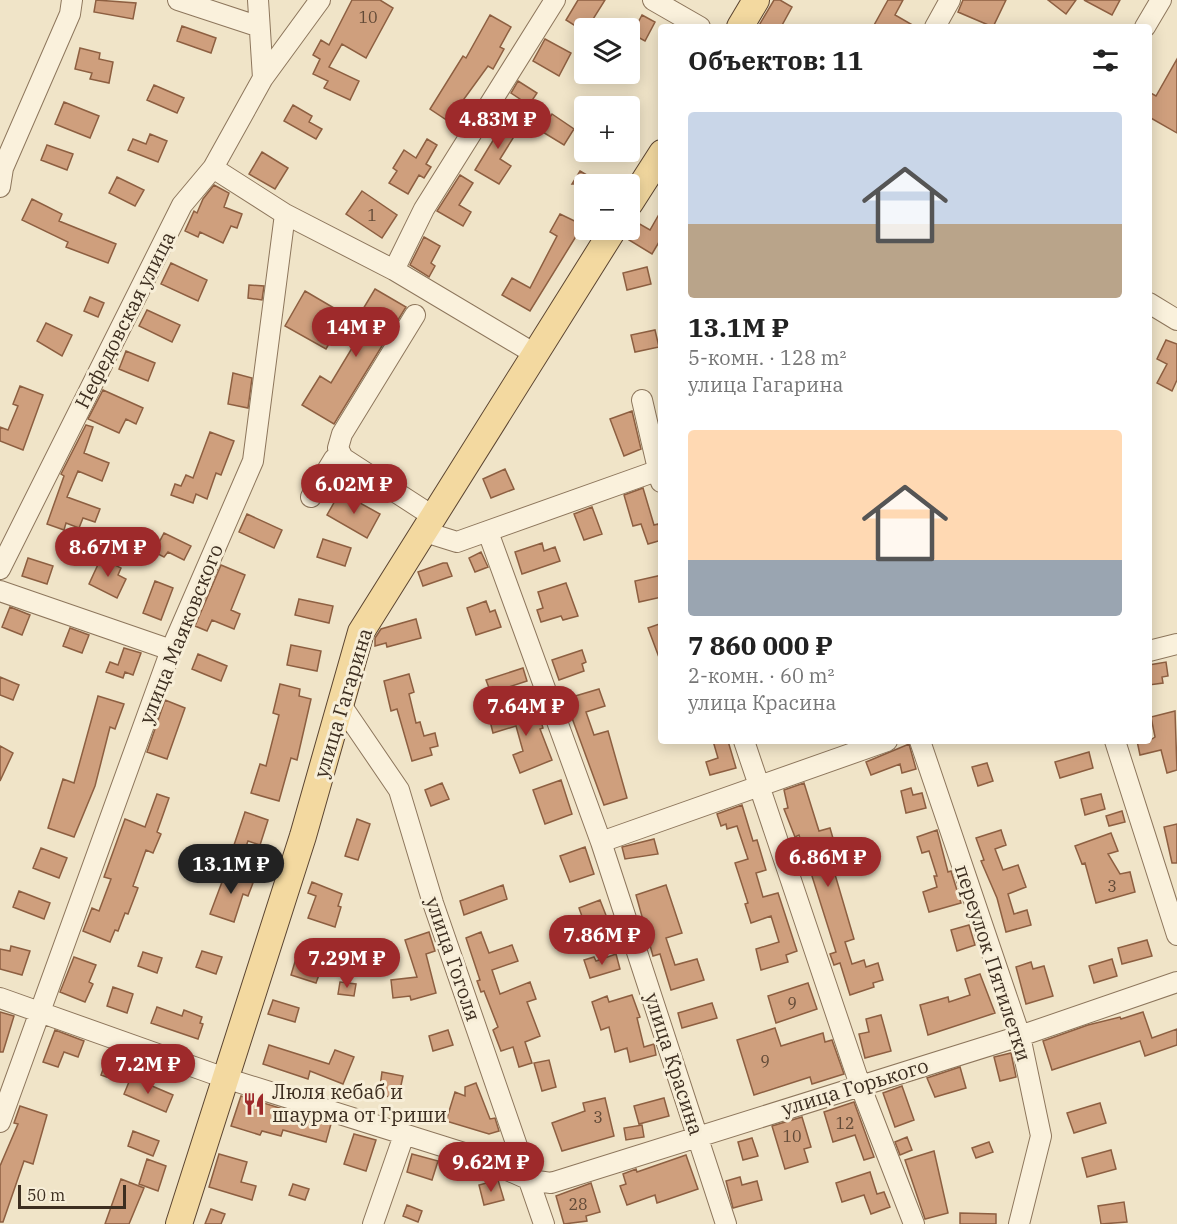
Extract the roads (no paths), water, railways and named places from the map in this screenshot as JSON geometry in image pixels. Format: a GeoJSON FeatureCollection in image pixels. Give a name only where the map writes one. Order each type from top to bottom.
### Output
{"type":"FeatureCollection","features":[{"type":"Feature","properties":{"kind":"main road"},"geometry":{"type":"LineString","coordinates":[[742,24],[756,0]]}},
{"type":"Feature","properties":{"kind":"main road"},"geometry":{"type":"LineString","coordinates":[[640,187],[658,159]]}},
{"type":"Feature","properties":{"kind":"main road","name":"улица Гагарина"},"geometry":{"type":"LineString","coordinates":[[178,1224],[303,836],[361,632],[607,240]]}},
{"type":"Feature","properties":{"kind":"street"},"geometry":{"type":"LineString","coordinates":[[0,187],[3,168],[70,14],[72,0]]}},
{"type":"Feature","properties":{"kind":"street"},"geometry":{"type":"LineString","coordinates":[[178,0],[257,26]]}},
{"type":"Feature","properties":{"kind":"street"},"geometry":{"type":"LineString","coordinates":[[258,0],[257,26],[262,78]]}},
{"type":"Feature","properties":{"kind":"street","name":"Нефедовская улица"},"geometry":{"type":"LineString","coordinates":[[0,569],[182,205],[213,168],[262,78],[320,0]]}},
{"type":"Feature","properties":{"kind":"street"},"geometry":{"type":"LineString","coordinates":[[394,270],[424,210],[555,0]]}},
{"type":"Feature","properties":{"kind":"street"},"geometry":{"type":"LineString","coordinates":[[653,0],[695,24]]}},
{"type":"Feature","properties":{"kind":"street"},"geometry":{"type":"LineString","coordinates":[[937,24],[950,0]]}},
{"type":"Feature","properties":{"kind":"street"},"geometry":{"type":"LineString","coordinates":[[1147,24],[1161,0]]}},
{"type":"Feature","properties":{"kind":"street"},"geometry":{"type":"LineString","coordinates":[[213,168],[285,214],[394,270],[535,354]]}},
{"type":"Feature","properties":{"kind":"street","name":"улица Маяковского"},"geometry":{"type":"LineString","coordinates":[[0,1122],[171,650],[253,461],[285,214]]}},
{"type":"Feature","properties":{"kind":"street"},"geometry":{"type":"LineString","coordinates":[[1152,305],[1177,320]]}},
{"type":"Feature","properties":{"kind":"street"},"geometry":{"type":"LineString","coordinates":[[415,315],[342,434],[338,448],[343,458],[430,525],[458,542],[658,475]]}},
{"type":"Feature","properties":{"kind":"street"},"geometry":{"type":"LineString","coordinates":[[642,400],[658,466]]}},
{"type":"Feature","properties":{"kind":"street"},"geometry":{"type":"LineString","coordinates":[[311,497],[334,459],[343,458]]}},
{"type":"Feature","properties":{"kind":"street","name":"улица Красина"},"geometry":{"type":"LineString","coordinates":[[488,532],[601,842],[726,1224]]}},
{"type":"Feature","properties":{"kind":"street"},"geometry":{"type":"LineString","coordinates":[[0,591],[171,650]]}},
{"type":"Feature","properties":{"kind":"street"},"geometry":{"type":"LineString","coordinates":[[1152,650],[1177,644]]}},
{"type":"Feature","properties":{"kind":"street","name":"улица Гоголя"},"geometry":{"type":"LineString","coordinates":[[341,705],[399,790],[433,903],[531,1180],[544,1224]]}},
{"type":"Feature","properties":{"kind":"street"},"geometry":{"type":"LineString","coordinates":[[745,744],[860,1085],[914,1224]]}},
{"type":"Feature","properties":{"kind":"street"},"geometry":{"type":"LineString","coordinates":[[601,842],[878,744]]}},
{"type":"Feature","properties":{"kind":"street","name":"переулок Пятилетки"},"geometry":{"type":"LineString","coordinates":[[921,744],[1020,1036],[1041,1136],[1019,1224]]}},
{"type":"Feature","properties":{"kind":"street"},"geometry":{"type":"LineString","coordinates":[[1116,744],[1177,935]]}},
{"type":"Feature","properties":{"kind":"street","name":"улица Горького"},"geometry":{"type":"LineString","coordinates":[[531,1180],[551,1183],[1020,1036],[1177,982]]}},
{"type":"Feature","properties":{"kind":"street"},"geometry":{"type":"LineString","coordinates":[[0,998],[225,1078],[480,1158],[531,1180]]}},
{"type":"Feature","properties":{"kind":"street"},"geometry":{"type":"LineString","coordinates":[[373,1224],[404,1135]]}},
{"type":"Feature","properties":{"kind":"place","name":"Люля кебаб и шаурма от Гриши"},"geometry":{"type":"Point","coordinates":[254,1104]}}]}
